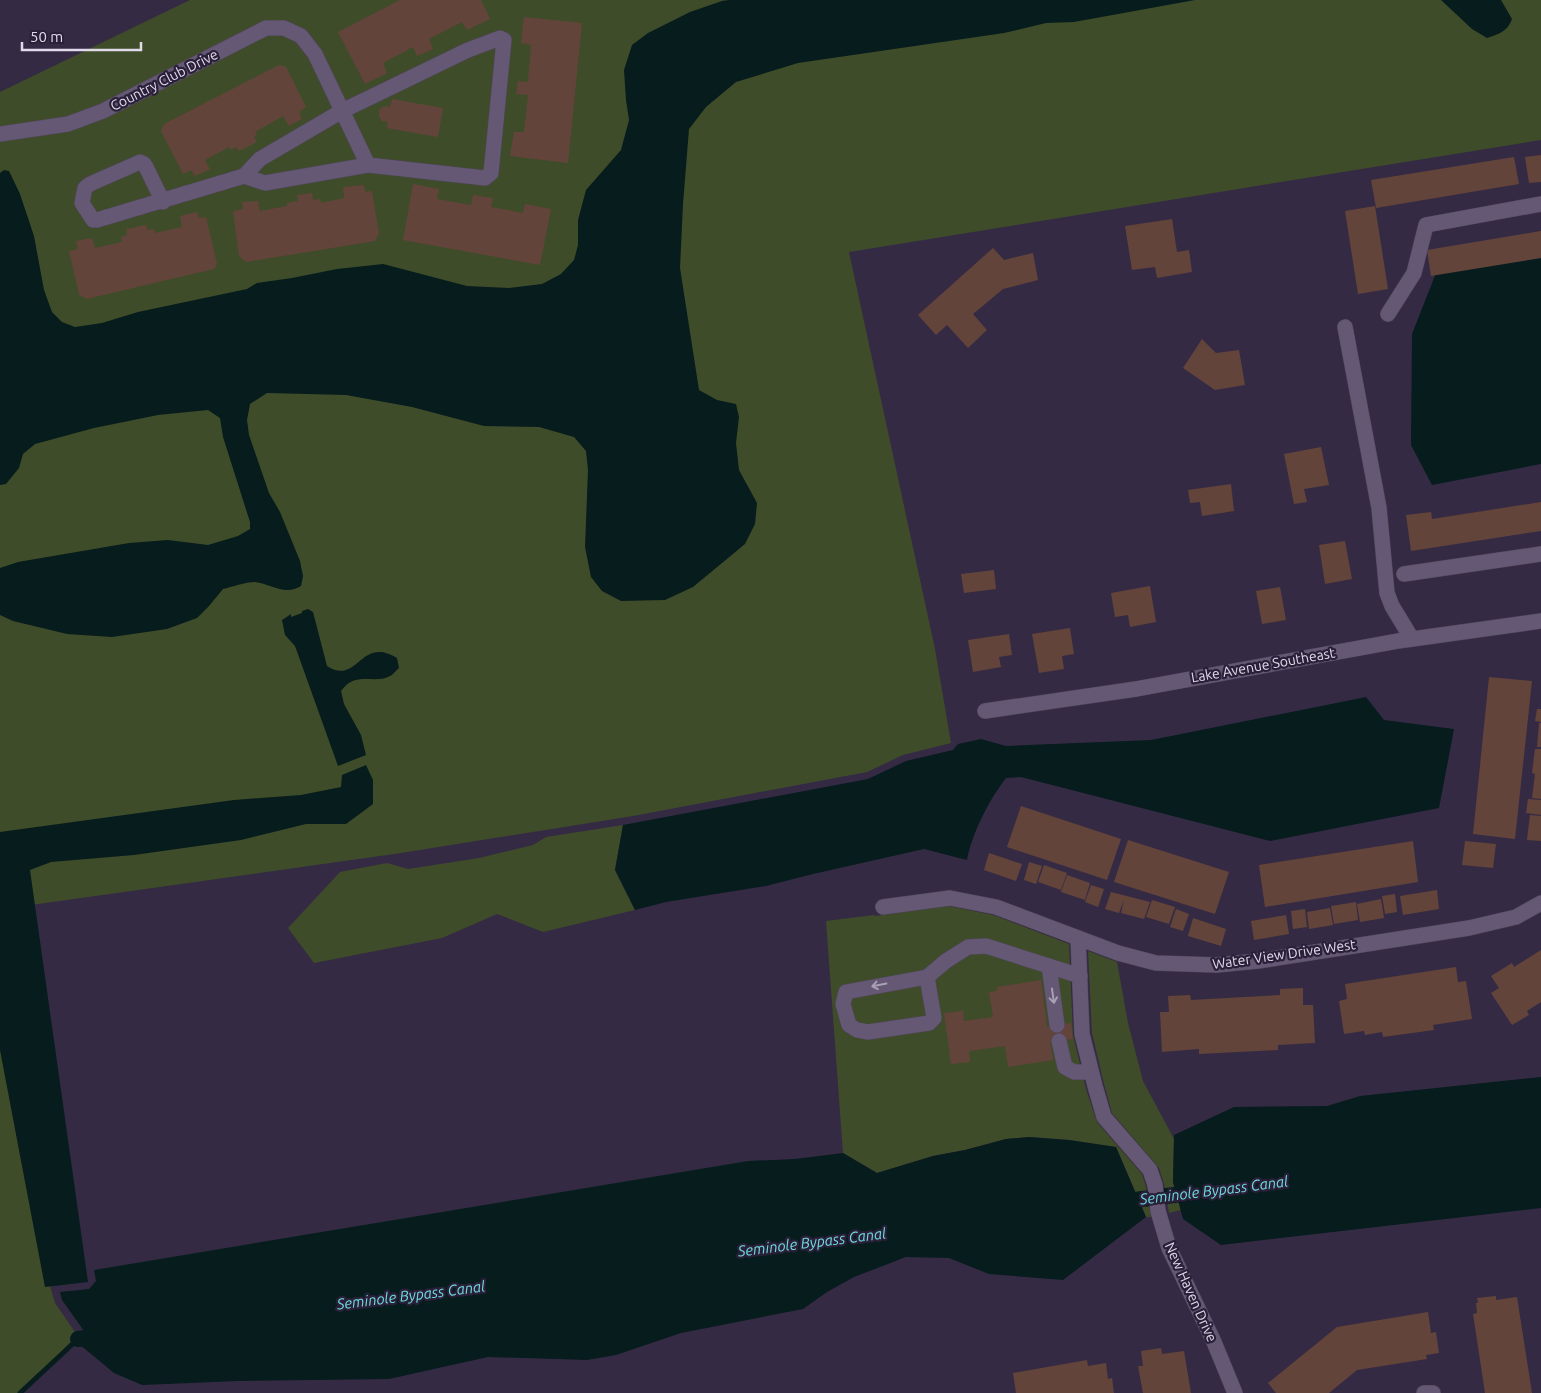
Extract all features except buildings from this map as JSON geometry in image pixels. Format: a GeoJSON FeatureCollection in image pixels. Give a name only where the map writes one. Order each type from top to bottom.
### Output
{"type":"FeatureCollection","features":[{"type":"Feature","properties":{"kind":"street","name":"Country Club Drive"},"geometry":{"type":"LineString","coordinates":[[1,134],[68,124],[103,111],[266,28],[284,28],[301,36],[315,54],[368,165]]}},
{"type":"Feature","properties":{"kind":"street"},"geometry":{"type":"LineString","coordinates":[[163,202],[146,167],[140,162],[90,184],[85,188],[82,202],[93,220],[97,220],[163,202],[244,176],[260,160],[342,111],[468,50],[500,38],[504,40],[491,173],[485,178],[368,165],[265,183],[244,176]]}},
{"type":"Feature","properties":{"kind":"street"},"geometry":{"type":"LineString","coordinates":[[1388,314],[1414,273],[1426,225],[1541,204]]}},
{"type":"Feature","properties":{"kind":"street"},"geometry":{"type":"LineString","coordinates":[[1345,327],[1379,508],[1387,593],[1392,606],[1412,639]]}},
{"type":"Feature","properties":{"kind":"street"},"geometry":{"type":"LineString","coordinates":[[1404,574],[1541,554]]}},
{"type":"Feature","properties":{"kind":"street","name":"Lake Avenue Southeast"},"geometry":{"type":"LineString","coordinates":[[984,711],[1136,689],[1308,656],[1412,639],[1541,621]]}},
{"type":"Feature","properties":{"kind":"street","name":"Water View Drive West"},"geometry":{"type":"LineString","coordinates":[[883,907],[950,898],[996,907],[1118,953],[1156,963],[1216,965],[1258,961],[1469,928],[1516,917],[1541,903]]}},
{"type":"Feature","properties":{"kind":"street","name":"New Haven Drive"},"geometry":{"type":"LineString","coordinates":[[1078,938],[1082,1034],[1104,1117],[1150,1170],[1155,1186],[1158,1211],[1169,1248],[1214,1342],[1235,1393]]}},
{"type":"Feature","properties":{"kind":"street"},"geometry":{"type":"LineString","coordinates":[[928,977],[934,1018],[929,1023],[868,1032],[857,1030],[849,1025],[844,1004],[846,992],[928,977],[946,961],[968,947],[986,946],[1080,976]]}},
{"type":"Feature","properties":{"kind":"street"},"geometry":{"type":"LineString","coordinates":[[1049,966],[1057,1025]]}},
{"type":"Feature","properties":{"kind":"street"},"geometry":{"type":"LineString","coordinates":[[1059,1041],[1065,1067],[1074,1072],[1091,1072]]}},
{"type":"Feature","properties":{"kind":"street"},"geometry":{"type":"LineString","coordinates":[[1424,1393],[1433,1393]]}},
{"type":"Feature","properties":{"kind":"green space"},"geometry":{"type":"Polygon","coordinates":[[[190,0],[1541,0],[1541,140],[849,252],[935,649],[951,743],[903,755],[867,772],[633,816],[401,853],[24,906],[0,907],[0,92],[190,0]]]}},
{"type":"Feature","properties":{"kind":"green space"},"geometry":{"type":"Polygon","coordinates":[[[623,825],[615,870],[635,910],[543,932],[497,914],[442,938],[314,963],[288,928],[340,872],[387,863],[408,869],[479,858],[533,845],[546,837],[623,825]]]}},
{"type":"Feature","properties":{"kind":"green space"},"geometry":{"type":"Polygon","coordinates":[[[949,906],[993,915],[1069,944],[1073,1035],[1086,1089],[1097,1122],[1142,1174],[1151,1217],[1146,1217],[1116,1147],[1069,1140],[1029,1137],[1006,1139],[933,1156],[877,1173],[843,1153],[826,921],[949,906]]]}},
{"type":"Feature","properties":{"kind":"green space"},"geometry":{"type":"Polygon","coordinates":[[[1088,951],[1117,962],[1128,1023],[1143,1081],[1174,1139],[1173,1182],[1181,1210],[1169,1213],[1159,1168],[1112,1113],[1092,1033],[1088,951]]]}},
{"type":"Feature","properties":{"kind":"green space"},"geometry":{"type":"Polygon","coordinates":[[[0,1037],[45,1269],[55,1303],[77,1335],[23,1393],[0,1393],[0,1037]]]}},
{"type":"Feature","properties":{"kind":"water"},"geometry":{"type":"Polygon","coordinates":[[[729,0],[1195,0],[1074,22],[1046,23],[1004,33],[798,63],[736,82],[706,107],[689,129],[680,268],[699,390],[717,400],[736,404],[739,417],[736,443],[739,470],[757,503],[755,524],[745,544],[693,587],[665,600],[621,601],[602,591],[591,577],[585,547],[588,470],[586,451],[574,437],[539,427],[484,426],[412,407],[346,395],[267,393],[250,404],[247,420],[249,435],[269,493],[280,512],[300,561],[303,576],[301,586],[295,589],[284,590],[255,582],[223,589],[197,618],[167,629],[112,637],[67,634],[13,621],[0,615],[0,568],[18,562],[129,543],[168,540],[208,545],[238,536],[250,529],[250,522],[223,437],[220,418],[208,410],[158,415],[94,428],[35,444],[23,454],[19,468],[6,484],[0,485],[0,173],[4,170],[9,171],[20,194],[34,236],[44,290],[52,312],[62,322],[75,327],[102,323],[138,312],[247,289],[257,283],[337,269],[383,264],[467,286],[509,288],[542,284],[561,274],[574,260],[578,245],[578,220],[586,190],[621,150],[629,120],[624,70],[632,45],[648,33],[690,12],[729,0]]]}},
{"type":"Feature","properties":{"kind":"water"},"geometry":{"type":"Polygon","coordinates":[[[1441,0],[1501,0],[1512,19],[1505,29],[1487,38],[1472,29],[1441,0]]]}},
{"type":"Feature","properties":{"kind":"water"},"geometry":{"type":"Polygon","coordinates":[[[1541,258],[1541,464],[1432,485],[1411,445],[1412,334],[1436,273],[1541,258]]]}},
{"type":"Feature","properties":{"kind":"water"},"geometry":{"type":"Polygon","coordinates":[[[308,609],[313,612],[327,666],[337,670],[346,670],[375,652],[385,653],[397,658],[399,668],[384,678],[353,681],[341,691],[344,704],[361,735],[366,755],[338,766],[295,646],[285,635],[282,620],[291,614],[291,617],[308,609]]]}},
{"type":"Feature","properties":{"kind":"water"},"geometry":{"type":"Polygon","coordinates":[[[1366,697],[1384,720],[1454,729],[1439,808],[1270,841],[1021,777],[1006,778],[993,796],[982,817],[967,860],[924,849],[766,886],[666,902],[635,910],[615,870],[623,825],[868,779],[906,761],[953,750],[958,744],[981,739],[1006,746],[1151,740],[1366,697]]]}},
{"type":"Feature","properties":{"kind":"water"},"geometry":{"type":"Polygon","coordinates":[[[366,765],[373,780],[373,804],[346,824],[306,824],[241,840],[134,855],[51,862],[30,870],[88,1282],[45,1287],[0,1050],[0,832],[234,800],[301,795],[341,787],[342,775],[366,765]]]}},
{"type":"Feature","properties":{"kind":"water"},"geometry":{"type":"Polygon","coordinates":[[[1541,1077],[1541,1208],[1221,1245],[1183,1219],[1173,1182],[1174,1135],[1234,1107],[1327,1106],[1360,1096],[1541,1077]]]}},
{"type":"Feature","properties":{"kind":"water"},"geometry":{"type":"Polygon","coordinates":[[[1029,1137],[1069,1140],[1116,1147],[1146,1217],[1063,1280],[989,1274],[949,1258],[906,1257],[854,1277],[827,1292],[803,1309],[681,1333],[616,1355],[587,1360],[488,1357],[389,1379],[238,1381],[142,1385],[114,1373],[79,1344],[83,1339],[84,1331],[62,1300],[60,1292],[89,1289],[96,1281],[94,1270],[748,1161],[795,1159],[843,1153],[877,1173],[933,1156],[1006,1139],[1029,1137]]]}},
{"type":"Feature","properties":{"kind":"waterway","name":"Seminole Bypass Canal"},"geometry":{"type":"LineString","coordinates":[[1119,1202],[1198,1192]]}},
{"type":"Feature","properties":{"kind":"waterway","name":"Seminole Bypass Canal"},"geometry":{"type":"LineString","coordinates":[[78,1339],[105,1335]]}},
{"type":"Feature","properties":{"kind":"waterway"},"geometry":{"type":"LineString","coordinates":[[20,1393],[78,1339]]}}]}
